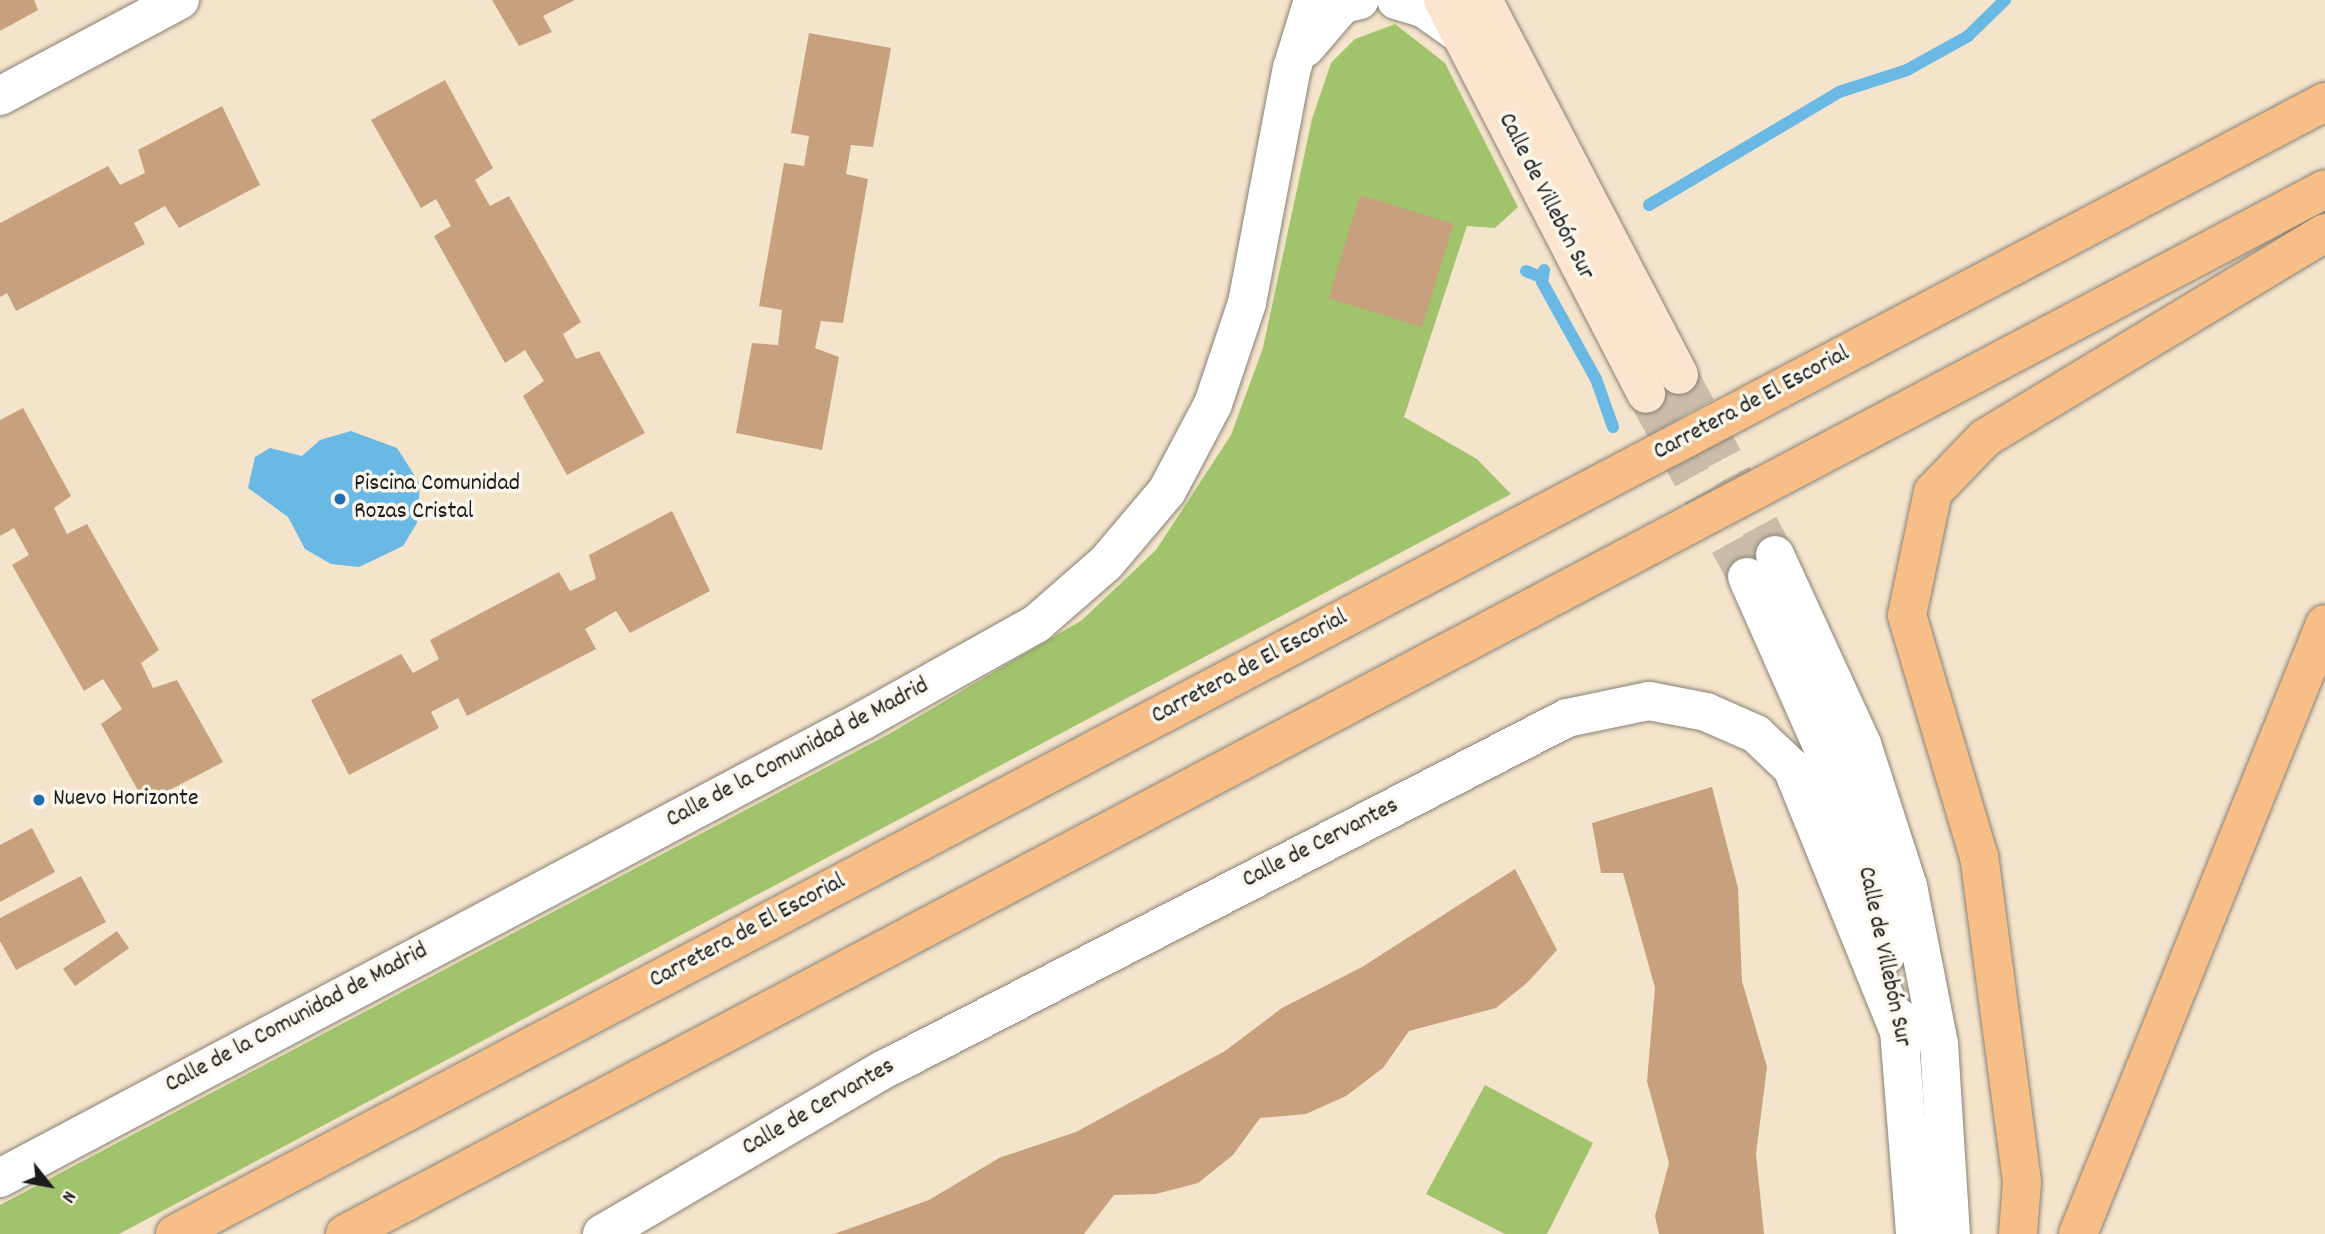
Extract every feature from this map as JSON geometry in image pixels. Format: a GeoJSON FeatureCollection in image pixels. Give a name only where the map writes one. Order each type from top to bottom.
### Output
{"type":"FeatureCollection","features":[{"type":"Feature","properties":{"kind":"highway","name":"Carretera de El Escorial"},"geometry":{"type":"LineString","coordinates":[[175,1234],[2325,102]]}},
{"type":"Feature","properties":{"kind":"highway"},"geometry":{"type":"LineString","coordinates":[[345,1234],[2325,189]]}},
{"type":"Feature","properties":{"kind":"highway"},"geometry":{"type":"LineString","coordinates":[[1557,594],[1994,390],[2325,212]]}},
{"type":"Feature","properties":{"kind":"highway"},"geometry":{"type":"LineString","coordinates":[[2018,1234],[2022,1182],[1979,857],[1907,615],[1933,492],[1985,438],[2325,233]]}},
{"type":"Feature","properties":{"kind":"highway"},"geometry":{"type":"LineString","coordinates":[[2078,1234],[2325,624]]}},
{"type":"Feature","properties":{"kind":"street"},"geometry":{"type":"LineString","coordinates":[[0,96],[180,0]]}},
{"type":"Feature","properties":{"kind":"street","name":"Calle de la Comunidad de Madrid"},"geometry":{"type":"LineString","coordinates":[[0,1178],[1036,624],[1111,558],[1167,491],[1213,404],[1247,303],[1292,68],[1298,0]]}},
{"type":"Feature","properties":{"kind":"street","name":"Calle de la Comunidad de Madrid"},"geometry":{"type":"LineString","coordinates":[[1292,68],[1313,0]]}},
{"type":"Feature","properties":{"kind":"street","name":"Calle de la Comunidad de Madrid"},"geometry":{"type":"LineString","coordinates":[[1292,68],[1343,4],[1360,0]]}},
{"type":"Feature","properties":{"kind":"street"},"geometry":{"type":"LineString","coordinates":[[1396,0],[1423,8],[1463,36]]}},
{"type":"Feature","properties":{"kind":"street","name":"Calle de Villebón Sur"},"geometry":{"type":"LineString","coordinates":[[1443,0],[1646,394]]}},
{"type":"Feature","properties":{"kind":"street","name":"Calle de Villebón Sur"},"geometry":{"type":"LineString","coordinates":[[1483,0],[1679,375]]}},
{"type":"Feature","properties":{"kind":"street","name":"Calle de Villebón Sur"},"geometry":{"type":"LineString","coordinates":[[1915,1234],[1903,1042],[1869,880],[1761,566],[1862,744],[1908,886],[1939,1044],[1951,1234]]}},
{"type":"Feature","properties":{"kind":"street","name":"Calle de Cervantes"},"geometry":{"type":"LineString","coordinates":[[602,1234],[883,1070],[1555,724],[1649,701],[1706,712],[1756,734],[1793,768],[1903,1042]]}},
{"type":"Feature","properties":{"kind":"green space"},"geometry":{"type":"Polygon","coordinates":[[[1395,24],[1445,63],[1518,207],[1495,228],[1467,226],[1404,417],[1477,459],[1511,494],[119,1234],[0,1234],[0,1205],[889,734],[1082,620],[1156,550],[1231,435],[1263,348],[1312,119],[1331,63],[1355,39],[1395,24]]]}},
{"type":"Feature","properties":{"kind":"green space"},"geometry":{"type":"Polygon","coordinates":[[[1485,1085],[1593,1143],[1547,1234],[1505,1234],[1426,1194],[1485,1085]]]}},
{"type":"Feature","properties":{"kind":"water","name":"Piscina Comunidad Rozas Cristal"},"geometry":{"type":"Polygon","coordinates":[[[351,431],[397,448],[420,484],[417,523],[403,546],[359,567],[331,564],[305,549],[288,517],[248,488],[255,457],[270,448],[302,456],[320,440],[351,431]]]}},
{"type":"Feature","properties":{"kind":"building"},"geometry":{"type":"Polygon","coordinates":[[[0,0],[34,0],[38,10],[0,31],[0,0]]]}},
{"type":"Feature","properties":{"kind":"building"},"geometry":{"type":"Polygon","coordinates":[[[492,0],[575,0],[543,16],[552,32],[519,46],[492,0]]]}},
{"type":"Feature","properties":{"kind":"building"},"geometry":{"type":"Polygon","coordinates":[[[809,33],[891,48],[873,147],[851,145],[846,174],[868,179],[843,323],[821,321],[815,348],[839,357],[822,450],[736,433],[752,343],[778,345],[782,310],[759,306],[784,163],[804,166],[809,136],[791,133],[809,33]]]}},
{"type":"Feature","properties":{"kind":"building"},"geometry":{"type":"Polygon","coordinates":[[[445,80],[493,168],[475,180],[490,206],[509,196],[581,322],[563,334],[576,359],[599,351],[645,433],[567,475],[523,396],[544,381],[525,350],[505,363],[434,236],[451,226],[436,199],[421,208],[371,120],[445,80]]]}},
{"type":"Feature","properties":{"kind":"building"},"geometry":{"type":"Polygon","coordinates":[[[222,106],[260,185],[179,228],[165,206],[134,223],[145,244],[16,311],[7,293],[0,297],[0,223],[108,166],[120,185],[145,173],[138,150],[222,106]]]}},
{"type":"Feature","properties":{"kind":"building"},"geometry":{"type":"Polygon","coordinates":[[[1360,195],[1454,224],[1422,327],[1328,298],[1360,195]]]}},
{"type":"Feature","properties":{"kind":"building"},"geometry":{"type":"Polygon","coordinates":[[[23,408],[71,496],[54,508],[67,534],[87,524],[159,650],[141,663],[153,688],[177,680],[223,762],[145,803],[101,724],[122,709],[103,679],[84,691],[12,565],[29,555],[14,528],[0,536],[0,420],[23,408]]]}},
{"type":"Feature","properties":{"kind":"building"},"geometry":{"type":"Polygon","coordinates":[[[672,511],[710,591],[630,633],[616,611],[585,629],[596,649],[467,716],[458,698],[431,712],[439,728],[349,775],[311,700],[401,654],[413,673],[439,659],[430,640],[559,572],[570,591],[596,579],[589,555],[672,511]]]}},
{"type":"Feature","properties":{"kind":"building"},"geometry":{"type":"Polygon","coordinates":[[[1712,787],[1738,888],[1742,981],[1767,1067],[1756,1154],[1764,1234],[1659,1234],[1655,1216],[1669,1163],[1647,1081],[1655,988],[1623,873],[1601,873],[1592,823],[1712,787]]]}},
{"type":"Feature","properties":{"kind":"building"},"geometry":{"type":"Polygon","coordinates":[[[32,828],[55,872],[0,902],[0,845],[32,828]]]}},
{"type":"Feature","properties":{"kind":"building"},"geometry":{"type":"Polygon","coordinates":[[[1515,869],[1557,950],[1528,982],[1496,1008],[1409,1031],[1383,1068],[1346,1096],[1306,1114],[1260,1118],[1233,1155],[1198,1183],[1156,1194],[1114,1195],[1084,1234],[834,1234],[929,1200],[999,1158],[1076,1132],[1225,1051],[1282,1008],[1362,967],[1515,869]]]}},
{"type":"Feature","properties":{"kind":"building"},"geometry":{"type":"Polygon","coordinates":[[[81,876],[106,922],[16,970],[0,941],[0,918],[81,876]]]}},
{"type":"Feature","properties":{"kind":"building"},"geometry":{"type":"Polygon","coordinates":[[[117,931],[129,948],[75,986],[63,969],[117,931]]]}},
{"type":"Feature","properties":{"kind":"waterway"},"geometry":{"type":"LineString","coordinates":[[1649,205],[1839,92],[1907,70],[1968,36],[2005,0]]}},
{"type":"Feature","properties":{"kind":"waterway"},"geometry":{"type":"LineString","coordinates":[[1544,270],[1542,282],[1596,379],[1613,427]]}},
{"type":"Feature","properties":{"kind":"waterway"},"geometry":{"type":"LineString","coordinates":[[1526,271],[1541,277]]}},
{"type":"Feature","properties":{"kind":"tunnel"},"geometry":{"type":"LineString","coordinates":[[1679,375],[1775,555]]}},
{"type":"Feature","properties":{"kind":"tunnel"},"geometry":{"type":"LineString","coordinates":[[1646,394],[1747,577]]}},
{"type":"Feature","properties":{"kind":"place","name":"Piscina Comunidad Rozas Cristal"},"geometry":{"type":"Point","coordinates":[340,499]}},
{"type":"Feature","properties":{"kind":"place","name":"Nuevo Horizonte"},"geometry":{"type":"Point","coordinates":[39,800]}}]}
